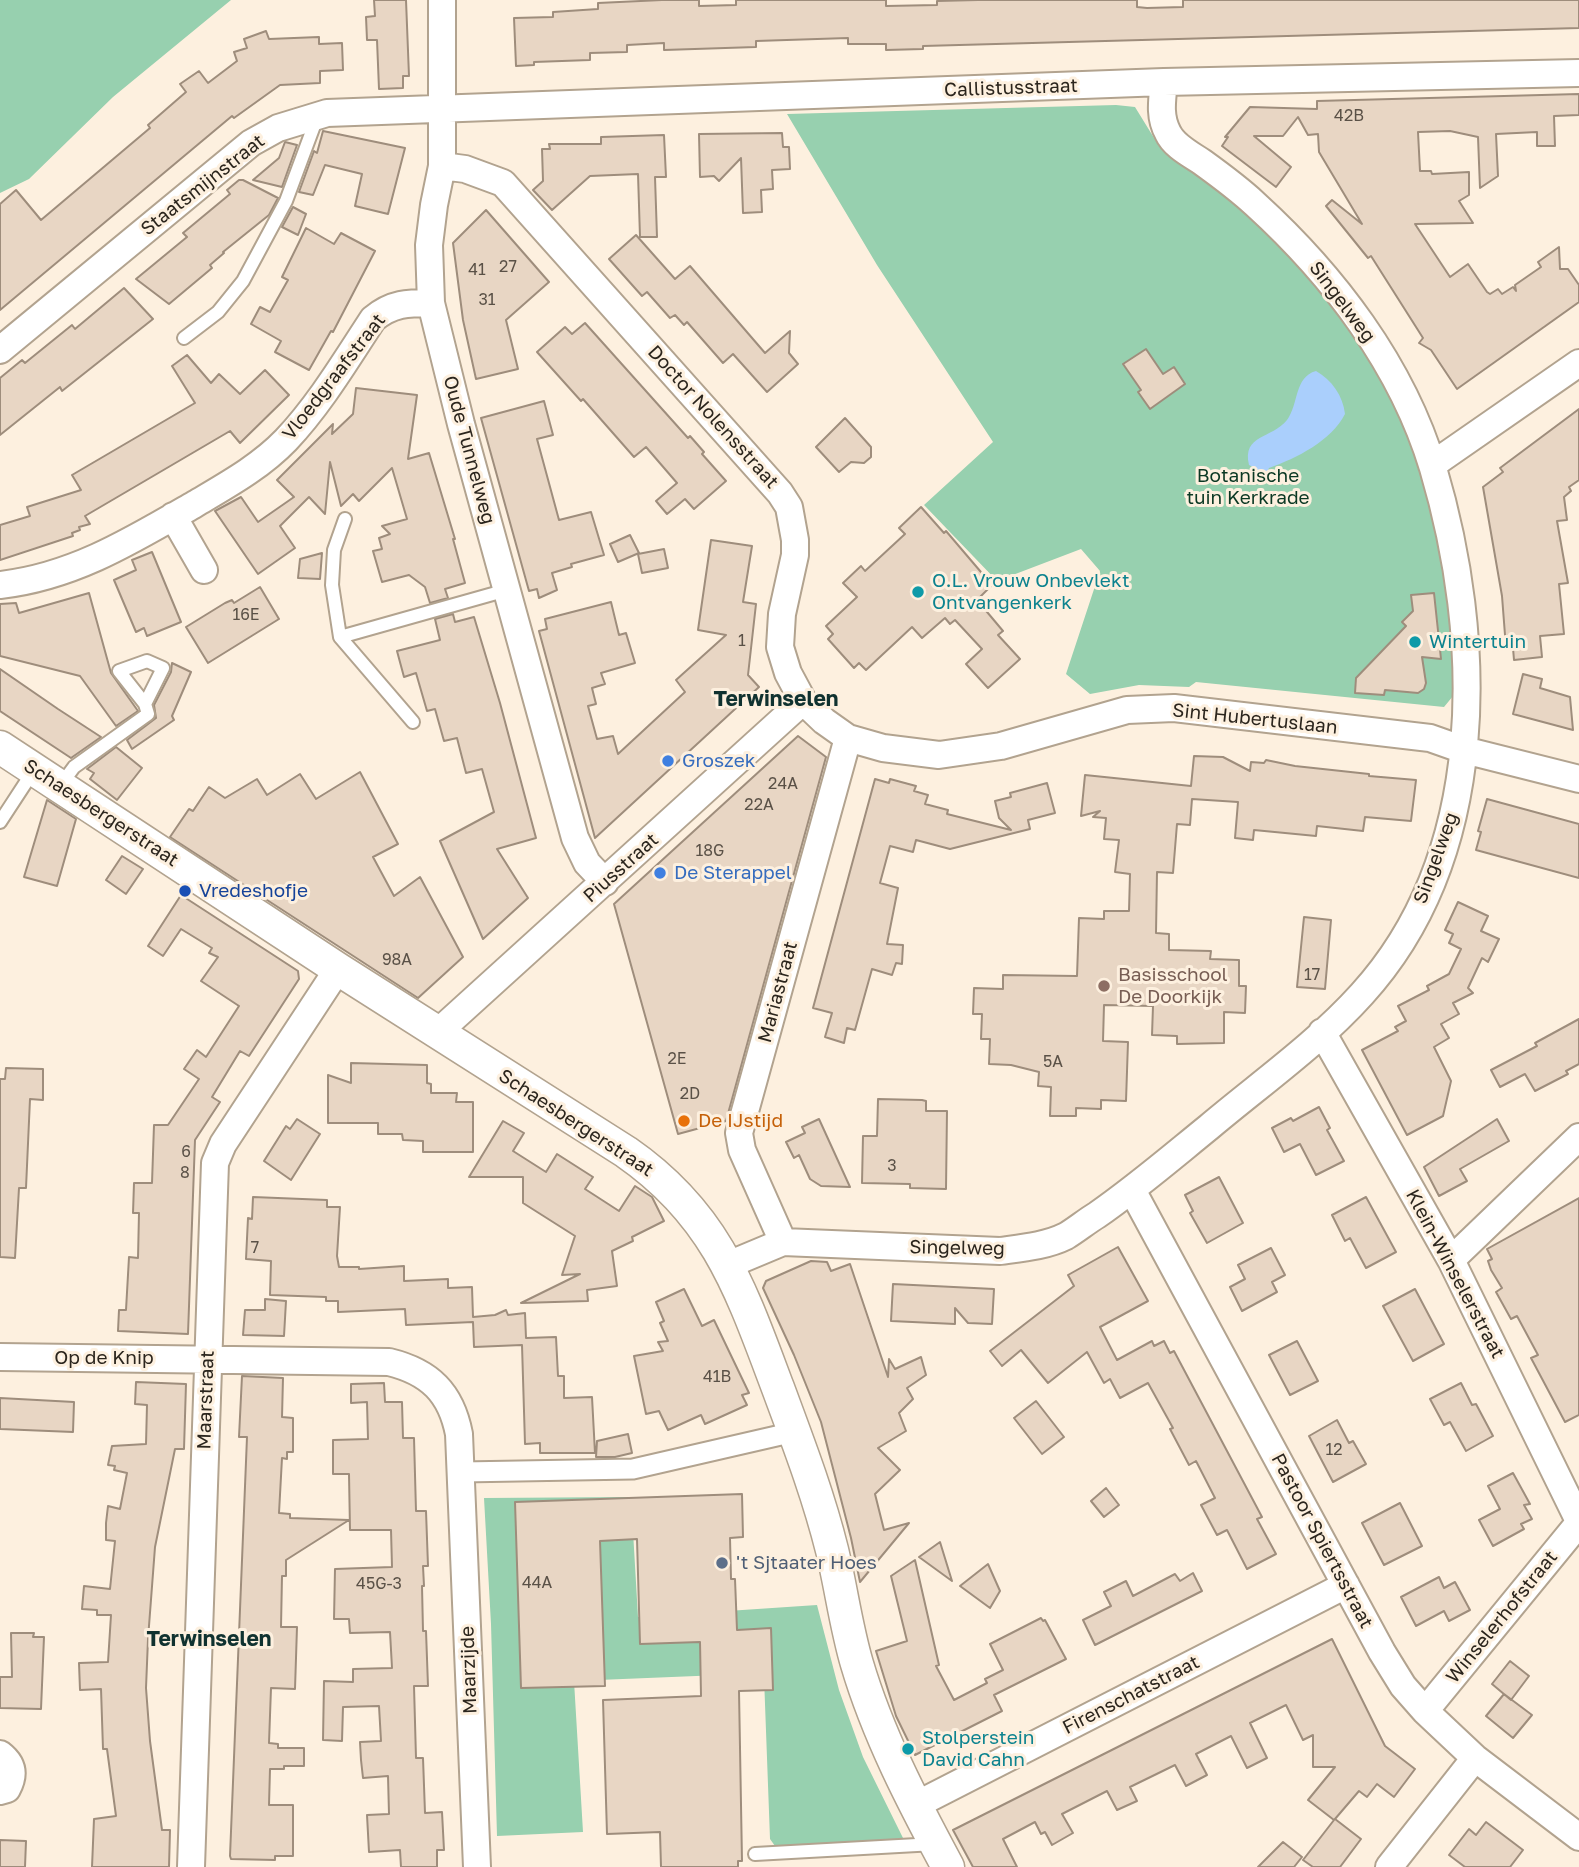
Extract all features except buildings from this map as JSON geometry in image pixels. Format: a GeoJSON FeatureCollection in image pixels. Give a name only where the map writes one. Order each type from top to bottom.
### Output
{"type":"FeatureCollection","features":[{"type":"Feature","properties":{"kind":"street","name":"Oude Tunnelweg"},"geometry":{"type":"LineString","coordinates":[[442,0],[442,166],[429,245],[431,303],[575,838],[587,863],[606,882]]}},
{"type":"Feature","properties":{"kind":"street","name":"Callistusstraat"},"geometry":{"type":"LineString","coordinates":[[443,108],[1164,82],[1579,73]]}},
{"type":"Feature","properties":{"kind":"street","name":"Singelweg"},"geometry":{"type":"LineString","coordinates":[[728,1265],[783,1242],[1000,1251],[1031,1247],[1065,1236],[1132,1191],[1322,1032],[1362,994],[1403,940],[1432,880],[1453,816],[1464,750],[1466,676],[1462,604],[1455,557],[1432,465],[1404,396],[1374,343],[1338,293],[1302,250],[1252,201],[1168,136],[1161,115],[1164,82]]}},
{"type":"Feature","properties":{"kind":"street","name":"Staatsmijnstraat"},"geometry":{"type":"LineString","coordinates":[[0,350],[251,143],[278,128],[318,115],[443,108]]}},
{"type":"Feature","properties":{"kind":"street","name":"Doctor Nolensstraat"},"geometry":{"type":"LineString","coordinates":[[442,166],[465,169],[503,183],[780,493],[789,508],[793,524],[795,555],[782,614],[780,647],[788,673],[803,701],[824,721],[848,738]]}},
{"type":"Feature","properties":{"kind":"street","name":"Vloedgraafstraat"},"geometry":{"type":"LineString","coordinates":[[0,585],[67,570],[106,555],[243,475],[282,444],[313,408],[373,319],[398,304],[431,303]]}},
{"type":"Feature","properties":{"kind":"street"},"geometry":{"type":"LineString","coordinates":[[1432,465],[1579,363]]}},
{"type":"Feature","properties":{"kind":"street"},"geometry":{"type":"LineString","coordinates":[[173,516],[204,570]]}},
{"type":"Feature","properties":{"kind":"street","name":"Piusstraat"},"geometry":{"type":"LineString","coordinates":[[437,1033],[803,701]]}},
{"type":"Feature","properties":{"kind":"street","name":"Sint Hubertuslaan"},"geometry":{"type":"LineString","coordinates":[[848,738],[883,748],[939,755],[1000,746],[1127,710],[1174,708],[1430,738],[1464,750],[1579,779]]}},
{"type":"Feature","properties":{"kind":"street","name":"Mariastraat"},"geometry":{"type":"LineString","coordinates":[[783,1242],[742,1150],[739,1133],[848,738]]}},
{"type":"Feature","properties":{"kind":"street","name":"Schaesbergerstraat"},"geometry":{"type":"LineString","coordinates":[[0,747],[338,969],[643,1164],[689,1207],[718,1246],[748,1310],[822,1513],[856,1662],[879,1730],[942,1855]]}},
{"type":"Feature","properties":{"kind":"street","name":"Maarstraat"},"geometry":{"type":"LineString","coordinates":[[191,1867],[215,1163],[223,1144],[338,969]]}},
{"type":"Feature","properties":{"kind":"street","name":"Klein-Winselerstraat"},"geometry":{"type":"LineString","coordinates":[[1322,1032],[1451,1260],[1579,1522]]}},
{"type":"Feature","properties":{"kind":"street"},"geometry":{"type":"LineString","coordinates":[[1451,1260],[1579,1138]]}},
{"type":"Feature","properties":{"kind":"street","name":"Pastoor Spiertsstraat"},"geometry":{"type":"LineString","coordinates":[[1132,1191],[1403,1686],[1425,1711],[1475,1758],[1579,1838]]}},
{"type":"Feature","properties":{"kind":"street","name":"Op de Knip"},"geometry":{"type":"LineString","coordinates":[[0,1357],[208,1358]]}},
{"type":"Feature","properties":{"kind":"street","name":"Maarzijde"},"geometry":{"type":"LineString","coordinates":[[208,1358],[390,1362],[421,1373],[445,1396],[455,1415],[462,1472],[477,1867]]}},
{"type":"Feature","properties":{"kind":"street"},"geometry":{"type":"LineString","coordinates":[[462,1472],[633,1469],[794,1432]]}},
{"type":"Feature","properties":{"kind":"street","name":"Winselerhofstraat"},"geometry":{"type":"LineString","coordinates":[[1425,1711],[1579,1522]]}},
{"type":"Feature","properties":{"kind":"street","name":"Firenschatstraat"},"geometry":{"type":"LineString","coordinates":[[916,1805],[1346,1585]]}},
{"type":"Feature","properties":{"kind":"street"},"geometry":{"type":"LineString","coordinates":[[0,1754],[11,1766],[13,1773],[7,1789],[0,1791]]}},
{"type":"Feature","properties":{"kind":"street"},"geometry":{"type":"LineString","coordinates":[[1389,1867],[1475,1758]]}},
{"type":"Feature","properties":{"kind":"lane"},"geometry":{"type":"LineString","coordinates":[[184,338],[218,312],[243,282],[286,201],[318,115]]}},
{"type":"Feature","properties":{"kind":"lane"},"geometry":{"type":"LineString","coordinates":[[345,519],[334,550],[332,585],[341,637],[413,722]]}},
{"type":"Feature","properties":{"kind":"lane"},"geometry":{"type":"LineString","coordinates":[[341,637],[507,590]]}},
{"type":"Feature","properties":{"kind":"lane"},"geometry":{"type":"LineString","coordinates":[[0,822],[47,778],[74,767],[144,718],[148,709],[145,704]]}},
{"type":"Feature","properties":{"kind":"lane"},"geometry":{"type":"LineString","coordinates":[[755,1854],[942,1855]]}},
{"type":"Feature","properties":{"kind":"green space"},"geometry":{"type":"Polygon","coordinates":[[[0,0],[231,0],[113,97],[29,179],[0,193],[0,0]]]}},
{"type":"Feature","properties":{"kind":"green space","name":"Botanische tuin Kerkrade"},"geometry":{"type":"Polygon","coordinates":[[[1116,105],[1135,107],[1159,146],[1193,168],[1287,247],[1378,367],[1422,464],[1449,570],[1458,690],[1444,707],[1196,682],[1189,687],[1139,685],[1090,694],[1066,674],[1100,571],[1081,549],[997,581],[924,505],[993,442],[877,265],[787,114],[1116,105]]]}},
{"type":"Feature","properties":{"kind":"green space"},"geometry":{"type":"Polygon","coordinates":[[[631,1497],[638,1617],[817,1605],[839,1690],[863,1757],[903,1838],[775,1846],[770,1839],[764,1677],[745,1674],[574,1681],[583,1832],[497,1836],[491,1624],[484,1498],[631,1497]]]}},
{"type":"Feature","properties":{"kind":"water"},"geometry":{"type":"Polygon","coordinates":[[[1316,371],[1332,384],[1342,401],[1345,414],[1339,424],[1312,447],[1269,468],[1266,474],[1249,465],[1248,455],[1254,442],[1287,420],[1300,385],[1309,374],[1316,371]]]}},
{"type":"Feature","properties":{"kind":"place","name":"O.L. Vrouw Onbevlekt Ontvangenkerk"},"geometry":{"type":"Point","coordinates":[918,592]}},
{"type":"Feature","properties":{"kind":"place","name":"Wintertuin"},"geometry":{"type":"Point","coordinates":[1415,642]}},
{"type":"Feature","properties":{"kind":"place","name":"Groszek"},"geometry":{"type":"Point","coordinates":[668,761]}},
{"type":"Feature","properties":{"kind":"place","name":"De Sterappel"},"geometry":{"type":"Point","coordinates":[660,873]}},
{"type":"Feature","properties":{"kind":"place","name":"Vredeshofje"},"geometry":{"type":"Point","coordinates":[185,891]}},
{"type":"Feature","properties":{"kind":"place","name":"Basisschool De Doorkijk"},"geometry":{"type":"Point","coordinates":[1104,986]}},
{"type":"Feature","properties":{"kind":"place","name":"De IJstijd"},"geometry":{"type":"Point","coordinates":[684,1121]}},
{"type":"Feature","properties":{"kind":"place","name":"'t Sjtaater Hoes"},"geometry":{"type":"Point","coordinates":[722,1563]}},
{"type":"Feature","properties":{"kind":"place","name":"Stolperstein David Cahn"},"geometry":{"type":"Point","coordinates":[908,1749]}},
{"type":"Feature","properties":{"kind":"district","name":"Terwinselen"},"geometry":{"type":"Point","coordinates":[776,699]}},
{"type":"Feature","properties":{"kind":"district","name":"Terwinselen"},"geometry":{"type":"Point","coordinates":[209,1639]}}]}
